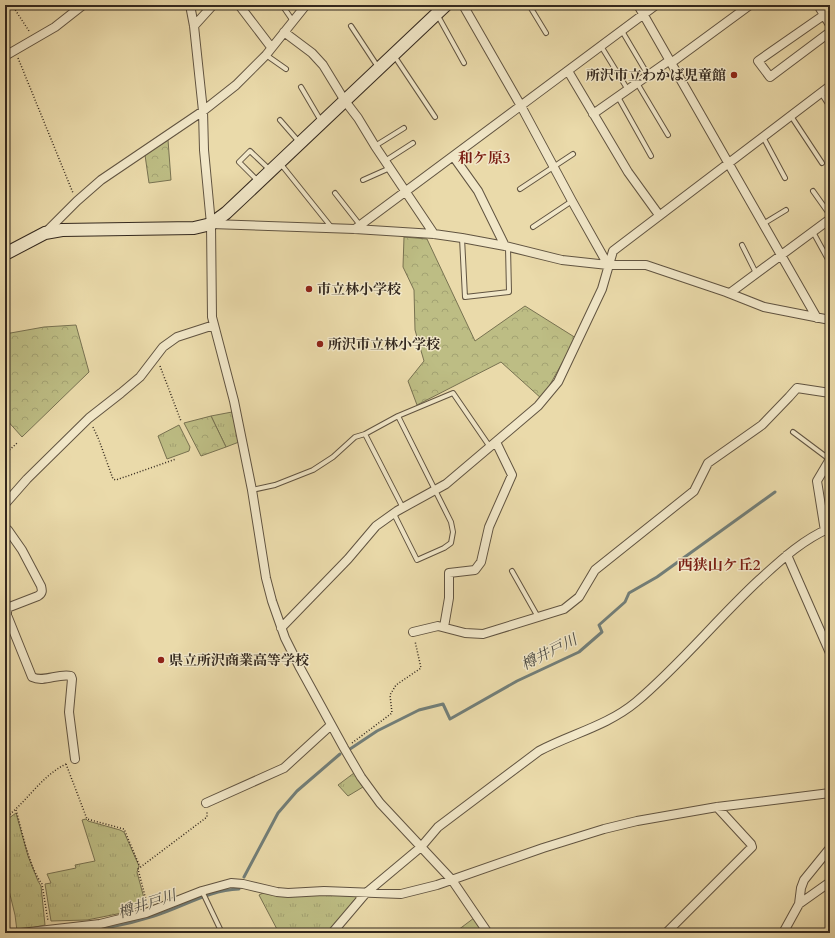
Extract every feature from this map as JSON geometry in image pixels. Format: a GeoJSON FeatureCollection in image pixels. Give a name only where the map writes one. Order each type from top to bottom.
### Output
{"type":"FeatureCollection","features":[{"type":"Feature","properties":{"kind":"street"},"geometry":{"type":"LineString","coordinates":[[5,56],[56,28],[83,5]]}},
{"type":"Feature","properties":{"kind":"street"},"geometry":{"type":"LineString","coordinates":[[190,5],[194,26],[203,111],[204,150],[211,224],[212,317],[234,401],[252,490],[266,578],[281,628],[299,666],[361,777],[380,803],[452,880],[488,933]]}},
{"type":"Feature","properties":{"kind":"street"},"geometry":{"type":"LineString","coordinates":[[194,26],[213,5]]}},
{"type":"Feature","properties":{"kind":"street"},"geometry":{"type":"LineString","coordinates":[[239,5],[271,47]]}},
{"type":"Feature","properties":{"kind":"street"},"geometry":{"type":"LineString","coordinates":[[45,233],[76,201],[101,180],[203,111],[236,85],[266,55],[306,5]]}},
{"type":"Feature","properties":{"kind":"street"},"geometry":{"type":"LineString","coordinates":[[211,224],[226,213],[446,5]]}},
{"type":"Feature","properties":{"kind":"street"},"geometry":{"type":"LineString","coordinates":[[463,5],[521,106],[608,265]]}},
{"type":"Feature","properties":{"kind":"street"},"geometry":{"type":"LineString","coordinates":[[638,5],[817,318]]}},
{"type":"Feature","properties":{"kind":"street"},"geometry":{"type":"LineString","coordinates":[[358,227],[656,5]]}},
{"type":"Feature","properties":{"kind":"street"},"geometry":{"type":"LineString","coordinates":[[593,114],[750,5]]}},
{"type":"Feature","properties":{"kind":"street"},"geometry":{"type":"LineString","coordinates":[[818,5],[830,25]]}},
{"type":"Feature","properties":{"kind":"street"},"geometry":{"type":"LineString","coordinates":[[824,15],[758,61],[770,77],[830,32]]}},
{"type":"Feature","properties":{"kind":"street"},"geometry":{"type":"LineString","coordinates":[[284,32],[312,53],[324,65],[345,101],[358,118],[434,234]]}},
{"type":"Feature","properties":{"kind":"street"},"geometry":{"type":"LineString","coordinates":[[568,71],[628,172],[659,215]]}},
{"type":"Feature","properties":{"kind":"street"},"geometry":{"type":"LineString","coordinates":[[281,628],[348,560],[376,526],[394,513],[446,484],[538,406],[558,382],[602,289],[613,251],[830,86]]}},
{"type":"Feature","properties":{"kind":"street"},"geometry":{"type":"LineString","coordinates":[[454,156],[478,191],[507,246]]}},
{"type":"Feature","properties":{"kind":"street"},"geometry":{"type":"LineString","coordinates":[[730,293],[830,220]]}},
{"type":"Feature","properties":{"kind":"street"},"geometry":{"type":"LineString","coordinates":[[5,254],[45,233],[62,230],[194,228],[211,224],[332,229],[358,227],[462,238],[507,246],[562,260],[608,265],[646,265],[764,306],[830,320]]}},
{"type":"Feature","properties":{"kind":"street"},"geometry":{"type":"LineString","coordinates":[[5,504],[27,479],[89,418],[140,377],[163,348],[178,337],[214,325]]}},
{"type":"Feature","properties":{"kind":"street"},"geometry":{"type":"LineString","coordinates":[[413,632],[438,626],[465,633],[483,634],[564,609],[579,597],[595,570],[694,491],[708,463],[762,425],[797,388],[830,393]]}},
{"type":"Feature","properties":{"kind":"street"},"geometry":{"type":"LineString","coordinates":[[444,627],[449,598],[449,573],[475,570],[481,562],[489,527],[512,475],[493,444]]}},
{"type":"Feature","properties":{"kind":"street"},"geometry":{"type":"LineString","coordinates":[[332,933],[366,893],[421,846],[438,827],[527,759],[556,742],[606,721],[619,714],[635,702],[672,668],[747,591],[805,541],[827,529],[817,481],[830,459]]}},
{"type":"Feature","properties":{"kind":"street"},"geometry":{"type":"LineString","coordinates":[[5,528],[22,550],[41,586],[42,591],[41,595],[6,608],[7,615],[32,677],[37,680],[64,675],[71,676],[69,712],[74,759]]}},
{"type":"Feature","properties":{"kind":"street"},"geometry":{"type":"LineString","coordinates":[[787,555],[830,653]]}},
{"type":"Feature","properties":{"kind":"street"},"geometry":{"type":"LineString","coordinates":[[206,803],[284,768],[331,725]]}},
{"type":"Feature","properties":{"kind":"street"},"geometry":{"type":"LineString","coordinates":[[21,933],[100,924],[149,912],[202,891],[231,883],[283,892],[324,891],[401,894],[421,890],[543,848],[604,829],[637,821],[717,807],[830,793]]}},
{"type":"Feature","properties":{"kind":"street"},"geometry":{"type":"LineString","coordinates":[[666,933],[752,847],[751,844],[717,807]]}},
{"type":"Feature","properties":{"kind":"street"},"geometry":{"type":"LineString","coordinates":[[783,933],[799,904],[801,888],[804,880],[830,848]]}},
{"type":"Feature","properties":{"kind":"street"},"geometry":{"type":"LineString","coordinates":[[799,904],[830,882]]}},
{"type":"Feature","properties":{"kind":"lane"},"geometry":{"type":"LineString","coordinates":[[282,5],[293,22]]}},
{"type":"Feature","properties":{"kind":"lane"},"geometry":{"type":"LineString","coordinates":[[529,5],[546,33]]}},
{"type":"Feature","properties":{"kind":"lane"},"geometry":{"type":"LineString","coordinates":[[436,14],[464,63]]}},
{"type":"Feature","properties":{"kind":"lane"},"geometry":{"type":"LineString","coordinates":[[351,26],[378,69]]}},
{"type":"Feature","properties":{"kind":"lane"},"geometry":{"type":"LineString","coordinates":[[622,30],[648,75]]}},
{"type":"Feature","properties":{"kind":"lane"},"geometry":{"type":"LineString","coordinates":[[601,46],[628,90]]}},
{"type":"Feature","properties":{"kind":"lane"},"geometry":{"type":"LineString","coordinates":[[266,55],[286,69]]}},
{"type":"Feature","properties":{"kind":"lane"},"geometry":{"type":"LineString","coordinates":[[393,55],[435,117]]}},
{"type":"Feature","properties":{"kind":"lane"},"geometry":{"type":"LineString","coordinates":[[637,84],[668,135]]}},
{"type":"Feature","properties":{"kind":"lane"},"geometry":{"type":"LineString","coordinates":[[301,87],[322,122]]}},
{"type":"Feature","properties":{"kind":"lane"},"geometry":{"type":"LineString","coordinates":[[820,93],[830,107]]}},
{"type":"Feature","properties":{"kind":"lane"},"geometry":{"type":"LineString","coordinates":[[618,97],[651,156]]}},
{"type":"Feature","properties":{"kind":"lane"},"geometry":{"type":"LineString","coordinates":[[791,115],[822,163]]}},
{"type":"Feature","properties":{"kind":"lane"},"geometry":{"type":"LineString","coordinates":[[280,120],[300,143]]}},
{"type":"Feature","properties":{"kind":"lane"},"geometry":{"type":"LineString","coordinates":[[375,146],[404,128]]}},
{"type":"Feature","properties":{"kind":"lane"},"geometry":{"type":"LineString","coordinates":[[763,137],[785,178]]}},
{"type":"Feature","properties":{"kind":"lane"},"geometry":{"type":"LineString","coordinates":[[385,161],[413,143]]}},
{"type":"Feature","properties":{"kind":"lane"},"geometry":{"type":"LineString","coordinates":[[259,182],[239,162],[250,151],[275,167],[332,229]]}},
{"type":"Feature","properties":{"kind":"lane"},"geometry":{"type":"LineString","coordinates":[[520,189],[555,168],[573,154]]}},
{"type":"Feature","properties":{"kind":"lane"},"geometry":{"type":"LineString","coordinates":[[363,180],[390,168]]}},
{"type":"Feature","properties":{"kind":"lane"},"geometry":{"type":"LineString","coordinates":[[813,191],[830,215]]}},
{"type":"Feature","properties":{"kind":"lane"},"geometry":{"type":"LineString","coordinates":[[335,193],[358,227]]}},
{"type":"Feature","properties":{"kind":"lane"},"geometry":{"type":"LineString","coordinates":[[533,227],[572,201]]}},
{"type":"Feature","properties":{"kind":"lane"},"geometry":{"type":"LineString","coordinates":[[763,224],[786,210]]}},
{"type":"Feature","properties":{"kind":"lane"},"geometry":{"type":"LineString","coordinates":[[813,232],[830,263]]}},
{"type":"Feature","properties":{"kind":"lane"},"geometry":{"type":"LineString","coordinates":[[462,238],[465,298],[509,292],[507,246]]}},
{"type":"Feature","properties":{"kind":"lane"},"geometry":{"type":"LineString","coordinates":[[742,244],[756,273]]}},
{"type":"Feature","properties":{"kind":"lane"},"geometry":{"type":"LineString","coordinates":[[252,490],[275,485],[313,470],[333,457],[355,437],[365,434],[398,416],[453,393],[493,444]]}},
{"type":"Feature","properties":{"kind":"lane"},"geometry":{"type":"LineString","coordinates":[[394,513],[416,560],[444,548],[451,543],[454,532],[451,522],[398,416]]}},
{"type":"Feature","properties":{"kind":"lane"},"geometry":{"type":"LineString","coordinates":[[793,432],[830,459]]}},
{"type":"Feature","properties":{"kind":"lane"},"geometry":{"type":"LineString","coordinates":[[365,434],[403,508]]}},
{"type":"Feature","properties":{"kind":"lane"},"geometry":{"type":"LineString","coordinates":[[512,571],[538,617]]}},
{"type":"Feature","properties":{"kind":"lane"},"geometry":{"type":"LineString","coordinates":[[202,891],[222,933]]}},
{"type":"Feature","properties":{"kind":"path"},"geometry":{"type":"LineString","coordinates":[[12,5],[35,39]]}},
{"type":"Feature","properties":{"kind":"path"},"geometry":{"type":"LineString","coordinates":[[15,51],[76,201]]}},
{"type":"Feature","properties":{"kind":"path"},"geometry":{"type":"LineString","coordinates":[[156,356],[181,421]]}},
{"type":"Feature","properties":{"kind":"path"},"geometry":{"type":"LineString","coordinates":[[89,418],[99,440],[113,479],[116,480],[176,459]]}},
{"type":"Feature","properties":{"kind":"path"},"geometry":{"type":"LineString","coordinates":[[5,454],[17,443]]}},
{"type":"Feature","properties":{"kind":"path"},"geometry":{"type":"LineString","coordinates":[[344,748],[392,713],[390,695],[396,685],[421,668],[413,632]]}},
{"type":"Feature","properties":{"kind":"path"},"geometry":{"type":"LineString","coordinates":[[5,818],[16,810],[49,774],[74,759]]}},
{"type":"Feature","properties":{"kind":"path"},"geometry":{"type":"LineString","coordinates":[[66,764],[88,820],[124,829],[140,868],[138,869],[149,912]]}},
{"type":"Feature","properties":{"kind":"path"},"geometry":{"type":"LineString","coordinates":[[140,868],[207,817],[206,803]]}},
{"type":"Feature","properties":{"kind":"path"},"geometry":{"type":"LineString","coordinates":[[16,810],[28,852],[38,879],[43,885],[49,929]]}},
{"type":"Feature","properties":{"kind":"green space"},"geometry":{"type":"Polygon","coordinates":[[[168,140],[171,180],[149,183],[145,155],[168,140]]]}},
{"type":"Feature","properties":{"kind":"green space"},"geometry":{"type":"Polygon","coordinates":[[[404,237],[427,239],[475,341],[525,306],[576,338],[542,399],[501,362],[417,405],[408,381],[424,361],[415,330],[414,290],[403,267],[404,237]]]}},
{"type":"Feature","properties":{"kind":"green space"},"geometry":{"type":"Polygon","coordinates":[[[76,325],[89,372],[22,437],[5,418],[5,334],[44,327],[76,325]]]}},
{"type":"Feature","properties":{"kind":"green space"},"geometry":{"type":"Polygon","coordinates":[[[232,412],[239,442],[226,447],[211,416],[232,412]]]}},
{"type":"Feature","properties":{"kind":"green space"},"geometry":{"type":"Polygon","coordinates":[[[211,416],[226,447],[201,456],[184,423],[211,416]]]}},
{"type":"Feature","properties":{"kind":"green space"},"geometry":{"type":"Polygon","coordinates":[[[179,425],[190,447],[189,451],[167,459],[158,436],[179,425]]]}},
{"type":"Feature","properties":{"kind":"green space"},"geometry":{"type":"Polygon","coordinates":[[[354,773],[363,787],[348,796],[338,785],[354,773]]]}},
{"type":"Feature","properties":{"kind":"green space"},"geometry":{"type":"Polygon","coordinates":[[[16,813],[28,856],[41,886],[45,925],[17,931],[15,915],[5,874],[5,821],[16,813]]]}},
{"type":"Feature","properties":{"kind":"green space"},"geometry":{"type":"Polygon","coordinates":[[[86,819],[88,821],[124,832],[139,866],[137,872],[145,902],[142,906],[122,913],[87,920],[51,921],[45,884],[51,883],[47,874],[76,868],[75,865],[95,861],[82,820],[86,819]]]}},
{"type":"Feature","properties":{"kind":"green space"},"geometry":{"type":"Polygon","coordinates":[[[263,893],[355,896],[356,898],[328,933],[279,933],[259,895],[263,893]]]}},
{"type":"Feature","properties":{"kind":"green space"},"geometry":{"type":"Polygon","coordinates":[[[474,918],[485,933],[454,933],[474,918]]]}},
{"type":"Feature","properties":{"kind":"waterway","name":"樽井戸川"},"geometry":{"type":"LineString","coordinates":[[350,749],[377,731],[419,710],[443,704],[450,719],[517,681],[579,652],[602,632],[599,625],[625,602],[629,593],[657,577],[775,492]]}},
{"type":"Feature","properties":{"kind":"waterway","name":"樽井戸川"},"geometry":{"type":"LineString","coordinates":[[244,877],[278,813],[297,791],[340,754]]}},
{"type":"Feature","properties":{"kind":"waterway","name":"樽井戸川"},"geometry":{"type":"LineString","coordinates":[[61,933],[85,931],[131,923],[154,916],[217,892],[239,889]]}},
{"type":"Feature","properties":{"kind":"place","name":"所沢市立わかば児童館"},"geometry":{"type":"Point","coordinates":[734,75]}},
{"type":"Feature","properties":{"kind":"place","name":"市立林小学校"},"geometry":{"type":"Point","coordinates":[309,289]}},
{"type":"Feature","properties":{"kind":"place","name":"所沢市立林小学校"},"geometry":{"type":"Point","coordinates":[320,344]}},
{"type":"Feature","properties":{"kind":"place","name":"県立所沢商業高等学校"},"geometry":{"type":"Point","coordinates":[161,660]}},
{"type":"Feature","properties":{"kind":"district","name":"和ケ原3"},"geometry":{"type":"Point","coordinates":[484,158]}},
{"type":"Feature","properties":{"kind":"district","name":"西狭山ケ丘2"},"geometry":{"type":"Point","coordinates":[719,565]}}]}
